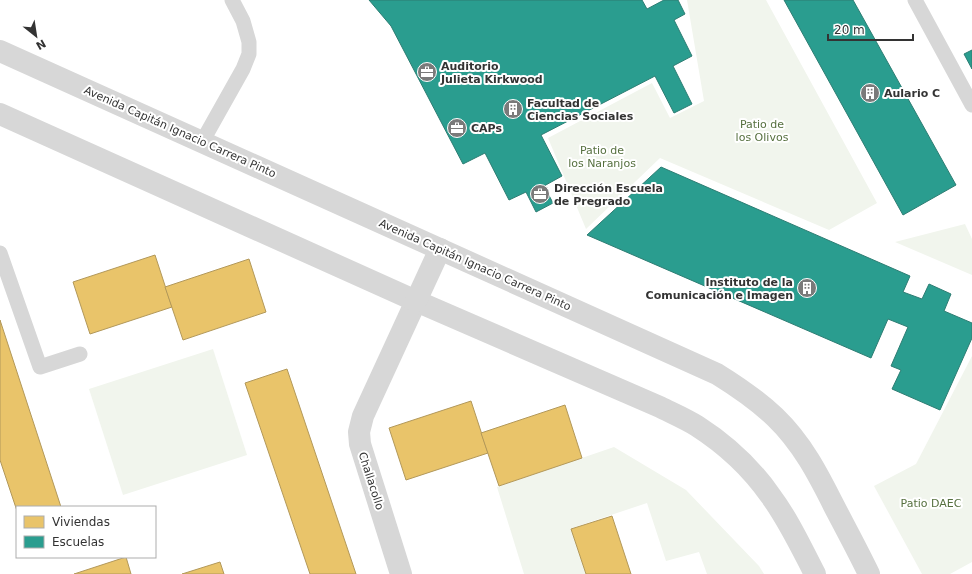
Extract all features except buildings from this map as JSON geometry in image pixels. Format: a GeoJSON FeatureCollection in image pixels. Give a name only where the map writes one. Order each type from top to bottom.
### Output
{"type":"FeatureCollection","features":[{"type":"Feature","properties":{"kind":"street","name":"Avenida Capitán Ignacio Carrera Pinto"},"geometry":{"type":"LineString","coordinates":[[0,51],[716,374],[738,387],[776,418],[796,441],[814,466],[869,574]]}},
{"type":"Feature","properties":{"kind":"street"},"geometry":{"type":"LineString","coordinates":[[0,114],[416,301],[660,406],[697,426],[724,446],[748,468],[769,494],[790,528],[815,574]]}},
{"type":"Feature","properties":{"kind":"street","name":"Challacollo"},"geometry":{"type":"LineString","coordinates":[[401,574],[360,444],[360,432],[363,416],[440,249]]}},
{"type":"Feature","properties":{"kind":"lane"},"geometry":{"type":"LineString","coordinates":[[202,142],[243,69],[249,54],[249,42],[243,21],[232,0]]}},
{"type":"Feature","properties":{"kind":"lane"},"geometry":{"type":"LineString","coordinates":[[916,0],[972,105]]}},
{"type":"Feature","properties":{"kind":"lane"},"geometry":{"type":"LineString","coordinates":[[0,252],[40,367],[80,354]]}},
{"type":"Feature","properties":{"kind":"green space","name":"Patio de los Olivos"},"geometry":{"type":"Polygon","coordinates":[[[687,0],[766,0],[877,203],[829,230],[660,158],[586,229],[548,138],[652,83],[670,118],[704,101],[687,0]]]}},
{"type":"Feature","properties":{"kind":"green space"},"geometry":{"type":"Polygon","coordinates":[[[965,224],[972,239],[972,275],[895,242],[965,224]]]}},
{"type":"Feature","properties":{"kind":"green space"},"geometry":{"type":"Polygon","coordinates":[[[213,349],[247,455],[123,495],[89,389],[213,349]]]}},
{"type":"Feature","properties":{"kind":"green space","name":"Patio DAEC"},"geometry":{"type":"Polygon","coordinates":[[[972,356],[972,562],[950,574],[922,574],[874,486],[916,464],[972,356]]]}},
{"type":"Feature","properties":{"kind":"green space"},"geometry":{"type":"Polygon","coordinates":[[[614,447],[686,490],[759,566],[764,574],[707,574],[699,552],[666,561],[647,503],[572,528],[588,574],[524,574],[497,487],[614,447]]]}},
{"type":"Feature","properties":{"kind":"place","name":"Auditorio Julieta Kirkwood"},"geometry":{"type":"Point","coordinates":[427,72]}},
{"type":"Feature","properties":{"kind":"place","name":"Aulario C"},"geometry":{"type":"Point","coordinates":[870,93]}},
{"type":"Feature","properties":{"kind":"place","name":"Facultad de Ciencias Sociales"},"geometry":{"type":"Point","coordinates":[513,109]}},
{"type":"Feature","properties":{"kind":"place","name":"CAPs"},"geometry":{"type":"Point","coordinates":[457,128]}},
{"type":"Feature","properties":{"kind":"place","name":"Dirección Escuela de Pregrado"},"geometry":{"type":"Point","coordinates":[540,194]}},
{"type":"Feature","properties":{"kind":"place","name":"Instituto de la Comunicación e Imagen"},"geometry":{"type":"Point","coordinates":[807,288]}},
{"type":"Feature","properties":{"kind":"park label","name":"Patio de los Naranjos"},"geometry":{"type":"Point","coordinates":[602,156]}}]}
